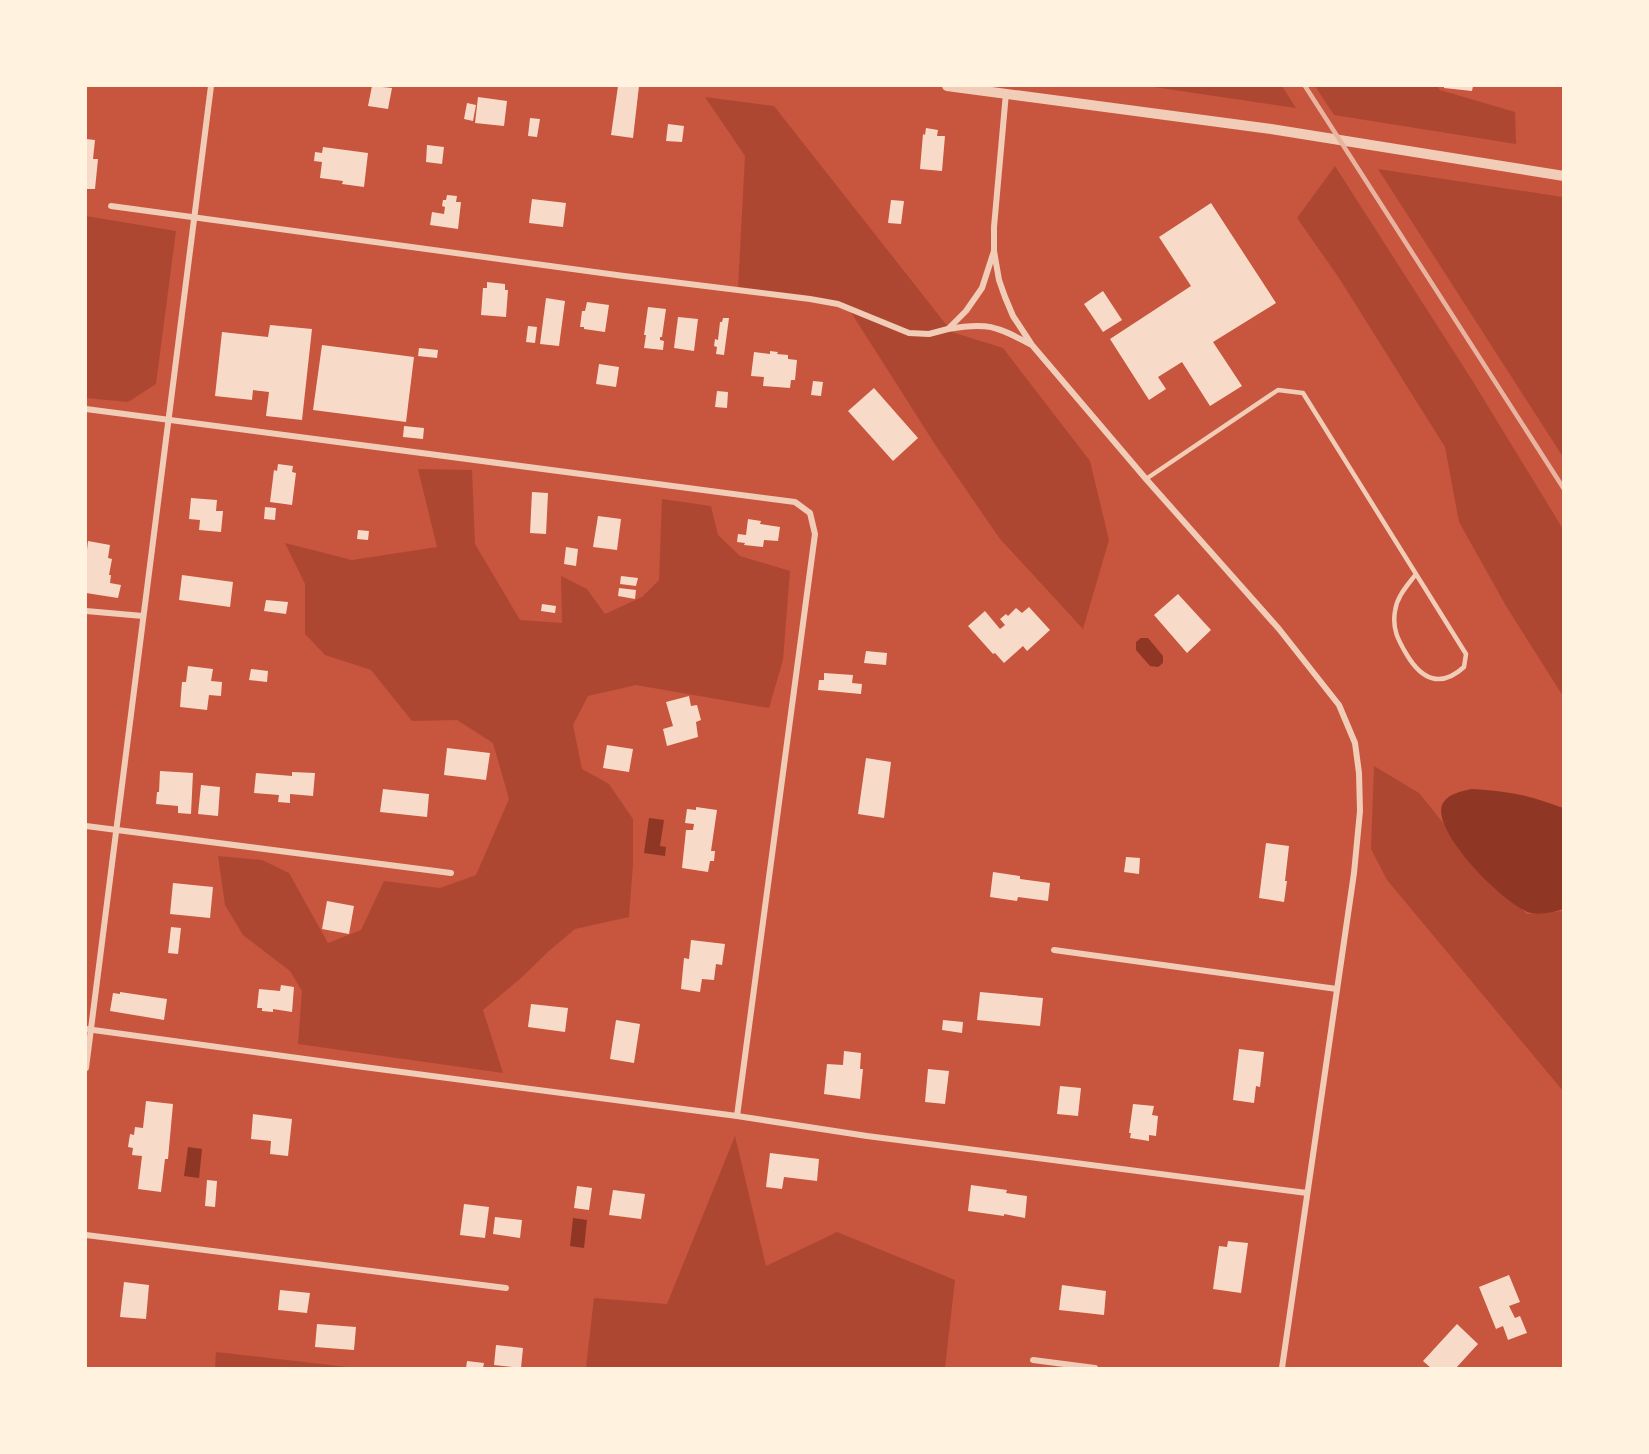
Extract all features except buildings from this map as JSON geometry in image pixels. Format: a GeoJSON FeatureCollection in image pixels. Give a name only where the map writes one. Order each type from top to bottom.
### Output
{"type":"FeatureCollection","features":[{"type":"Feature","properties":{"kind":"street"},"geometry":{"type":"LineString","coordinates":[[86,1068],[88,1030],[116,830],[211,86]]}},
{"type":"Feature","properties":{"kind":"street"},"geometry":{"type":"LineString","coordinates":[[947,86],[1271,129],[1563,176]]}},
{"type":"Feature","properties":{"kind":"street"},"geometry":{"type":"LineString","coordinates":[[1006,93],[994,227],[994,251],[999,280],[1013,316],[1032,345],[1146,479],[1279,629],[1316,675],[1339,705],[1354,744],[1359,773],[1360,811],[1354,873],[1282,1368]]}},
{"type":"Feature","properties":{"kind":"street"},"geometry":{"type":"LineString","coordinates":[[111,206],[624,276],[810,298],[838,304],[909,333],[929,334],[970,325],[990,326],[1002,329],[1032,345]]}},
{"type":"Feature","properties":{"kind":"street"},"geometry":{"type":"LineString","coordinates":[[948,329],[966,311],[982,288],[994,251]]}},
{"type":"Feature","properties":{"kind":"street"},"geometry":{"type":"LineString","coordinates":[[86,409],[795,502],[810,513],[815,534],[737,1116]]}},
{"type":"Feature","properties":{"kind":"street"},"geometry":{"type":"LineString","coordinates":[[86,611],[143,616]]}},
{"type":"Feature","properties":{"kind":"street"},"geometry":{"type":"LineString","coordinates":[[86,826],[451,873]]}},
{"type":"Feature","properties":{"kind":"street"},"geometry":{"type":"LineString","coordinates":[[1054,950],[1337,989]]}},
{"type":"Feature","properties":{"kind":"street"},"geometry":{"type":"LineString","coordinates":[[88,1030],[737,1116],[867,1136],[1307,1193]]}},
{"type":"Feature","properties":{"kind":"street"},"geometry":{"type":"LineString","coordinates":[[86,1235],[506,1288]]}},
{"type":"Feature","properties":{"kind":"street"},"geometry":{"type":"LineString","coordinates":[[1033,1360],[1095,1368]]}},
{"type":"Feature","properties":{"kind":"lane"},"geometry":{"type":"LineString","coordinates":[[1146,479],[1278,390],[1303,393],[1466,654],[1464,667],[1454,676],[1440,680],[1425,676],[1415,667],[1397,638],[1395,610],[1399,597],[1416,574]]}},
{"type":"Feature","properties":{"kind":"shaded area"},"geometry":{"type":"Polygon","coordinates":[[[1147,86],[1282,86],[1296,108],[1147,86]]]}},
{"type":"Feature","properties":{"kind":"shaded area"},"geometry":{"type":"Polygon","coordinates":[[[1315,86],[1437,86],[1440,90],[1515,112],[1516,144],[1334,115],[1315,86]]]}},
{"type":"Feature","properties":{"kind":"shaded area"},"geometry":{"type":"Polygon","coordinates":[[[705,97],[774,106],[952,332],[1003,348],[1090,461],[1109,540],[1083,629],[1000,539],[936,446],[845,303],[738,288],[745,156],[705,97]]]}},
{"type":"Feature","properties":{"kind":"shaded area"},"geometry":{"type":"Polygon","coordinates":[[[1335,166],[1472,380],[1563,529],[1563,696],[1506,606],[1459,522],[1445,447],[1339,278],[1297,218],[1335,166]]]}},
{"type":"Feature","properties":{"kind":"shaded area"},"geometry":{"type":"Polygon","coordinates":[[[1378,169],[1563,197],[1563,457],[1378,169]]]}},
{"type":"Feature","properties":{"kind":"shaded area"},"geometry":{"type":"Polygon","coordinates":[[[86,216],[176,231],[156,384],[128,402],[86,398],[86,216]]]}},
{"type":"Feature","properties":{"kind":"shaded area"},"geometry":{"type":"Polygon","coordinates":[[[418,469],[472,470],[475,544],[520,620],[562,623],[561,576],[587,589],[605,614],[642,597],[659,580],[662,499],[711,506],[718,535],[740,556],[790,571],[783,660],[769,708],[636,685],[588,696],[573,725],[582,769],[609,784],[633,819],[633,864],[629,917],[575,929],[483,1010],[503,1073],[298,1044],[302,991],[290,971],[243,935],[225,905],[218,856],[262,860],[289,873],[328,943],[361,930],[384,881],[440,888],[476,875],[509,799],[493,743],[457,720],[412,721],[371,670],[325,655],[305,634],[305,584],[285,543],[352,560],[437,547],[418,469]]]}},
{"type":"Feature","properties":{"kind":"shaded area"},"geometry":{"type":"Polygon","coordinates":[[[1141,638],[1148,638],[1163,656],[1163,663],[1158,667],[1150,666],[1136,650],[1136,642],[1141,638]]]}},
{"type":"Feature","properties":{"kind":"shaded area"},"geometry":{"type":"Polygon","coordinates":[[[1374,766],[1419,793],[1482,871],[1527,914],[1563,911],[1563,1091],[1387,880],[1371,849],[1374,766]]]}},
{"type":"Feature","properties":{"kind":"shaded area"},"geometry":{"type":"Polygon","coordinates":[[[1471,789],[1518,794],[1563,808],[1563,909],[1535,914],[1519,908],[1488,882],[1458,848],[1441,815],[1443,803],[1452,795],[1471,789]]]}},
{"type":"Feature","properties":{"kind":"shaded area"},"geometry":{"type":"Polygon","coordinates":[[[649,818],[664,820],[660,846],[666,847],[665,856],[644,853],[649,818]]]}},
{"type":"Feature","properties":{"kind":"shaded area"},"geometry":{"type":"Polygon","coordinates":[[[735,1136],[766,1266],[837,1232],[955,1280],[945,1368],[586,1368],[594,1298],[667,1304],[735,1136]]]}},
{"type":"Feature","properties":{"kind":"shaded area"},"geometry":{"type":"Polygon","coordinates":[[[188,1147],[202,1149],[199,1178],[184,1176],[188,1147]]]}},
{"type":"Feature","properties":{"kind":"shaded area"},"geometry":{"type":"Polygon","coordinates":[[[573,1218],[587,1220],[584,1248],[570,1246],[573,1218]]]}},
{"type":"Feature","properties":{"kind":"shaded area"},"geometry":{"type":"Polygon","coordinates":[[[216,1352],[356,1368],[215,1368],[216,1352]]]}},
{"type":"Feature","properties":{"kind":"railway"},"geometry":{"type":"LineString","coordinates":[[1305,86],[1564,489]]}}]}
